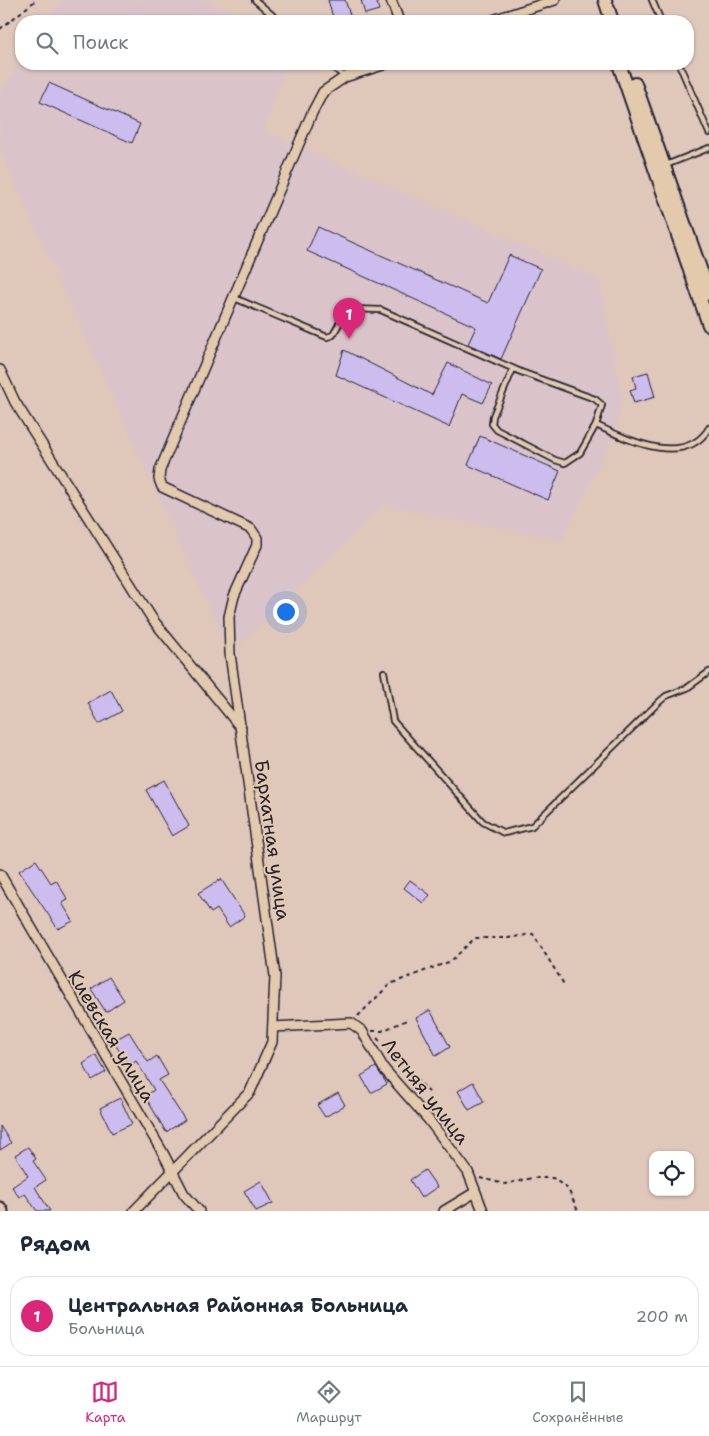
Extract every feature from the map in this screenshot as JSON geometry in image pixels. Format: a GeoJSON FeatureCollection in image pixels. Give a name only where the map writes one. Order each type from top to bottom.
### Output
{"type":"FeatureCollection","features":[{"type":"Feature","properties":{"kind":"main road"},"geometry":{"type":"LineString","coordinates":[[597,0],[602,15]]}},
{"type":"Feature","properties":{"kind":"main road"},"geometry":{"type":"LineString","coordinates":[[605,0],[610,15]]}},
{"type":"Feature","properties":{"kind":"main road"},"geometry":{"type":"LineString","coordinates":[[621,70],[704,292]]}},
{"type":"Feature","properties":{"kind":"main road"},"geometry":{"type":"LineString","coordinates":[[629,70],[664,166],[704,292],[709,325]]}},
{"type":"Feature","properties":{"kind":"street"},"geometry":{"type":"LineString","coordinates":[[391,0],[397,15]]}},
{"type":"Feature","properties":{"kind":"street"},"geometry":{"type":"LineString","coordinates":[[509,15],[555,0]]}},
{"type":"Feature","properties":{"kind":"street"},"geometry":{"type":"LineString","coordinates":[[232,297],[312,113],[323,92],[345,77],[367,70]]}},
{"type":"Feature","properties":{"kind":"street","name":"Бархатная улица"},"geometry":{"type":"LineString","coordinates":[[134,1211],[250,1092],[272,1042],[275,976],[230,654],[229,618],[234,596],[257,544],[257,538],[251,529],[162,487],[159,479],[162,463],[232,297]]}},
{"type":"Feature","properties":{"kind":"street"},"geometry":{"type":"LineString","coordinates":[[0,370],[15,402],[153,620],[241,728]]}},
{"type":"Feature","properties":{"kind":"street","name":"Киевская улица"},"geometry":{"type":"LineString","coordinates":[[0,874],[184,1194],[199,1211]]}},
{"type":"Feature","properties":{"kind":"street"},"geometry":{"type":"LineString","coordinates":[[273,1027],[351,1023]]}},
{"type":"Feature","properties":{"kind":"street","name":"Летняя улица"},"geometry":{"type":"LineString","coordinates":[[351,1023],[362,1031],[384,1069],[428,1119],[468,1172],[473,1182],[474,1193],[483,1211]]}},
{"type":"Feature","properties":{"kind":"street"},"geometry":{"type":"LineString","coordinates":[[444,1211],[474,1193]]}},
{"type":"Feature","properties":{"kind":"lane"},"geometry":{"type":"LineString","coordinates":[[255,0],[273,15]]}},
{"type":"Feature","properties":{"kind":"lane"},"geometry":{"type":"LineString","coordinates":[[652,0],[658,15]]}},
{"type":"Feature","properties":{"kind":"lane"},"geometry":{"type":"LineString","coordinates":[[336,70],[345,77]]}},
{"type":"Feature","properties":{"kind":"lane"},"geometry":{"type":"LineString","coordinates":[[682,70],[709,133]]}},
{"type":"Feature","properties":{"kind":"lane"},"geometry":{"type":"LineString","coordinates":[[664,166],[709,148]]}},
{"type":"Feature","properties":{"kind":"lane"},"geometry":{"type":"LineString","coordinates":[[232,297],[327,337],[333,335],[344,315],[352,309],[381,310],[514,369],[594,399],[602,405],[596,425],[580,453],[565,462],[555,460],[497,430],[492,424],[493,416],[514,369]]}},
{"type":"Feature","properties":{"kind":"lane"},"geometry":{"type":"LineString","coordinates":[[596,425],[615,434],[657,447],[675,449],[697,442],[709,428]]}},
{"type":"Feature","properties":{"kind":"lane"},"geometry":{"type":"LineString","coordinates":[[384,672],[393,721],[483,822],[504,834],[532,826],[659,702],[666,696],[687,688],[709,672]]}},
{"type":"Feature","properties":{"kind":"path"},"geometry":{"type":"LineString","coordinates":[[17,15],[36,0]]}},
{"type":"Feature","properties":{"kind":"path"},"geometry":{"type":"LineString","coordinates":[[0,29],[15,17]]}},
{"type":"Feature","properties":{"kind":"path"},"geometry":{"type":"LineString","coordinates":[[351,1023],[390,984],[451,961],[475,938],[508,938],[533,934],[565,986]]}},
{"type":"Feature","properties":{"kind":"path"},"geometry":{"type":"LineString","coordinates":[[409,1019],[382,1031],[370,1031],[429,1092]]}},
{"type":"Feature","properties":{"kind":"path"},"geometry":{"type":"LineString","coordinates":[[468,1172],[484,1180],[505,1184],[532,1178],[553,1178],[568,1190],[578,1211]]}},
{"type":"Feature","properties":{"kind":"shaded area"},"geometry":{"type":"Polygon","coordinates":[[[62,0],[204,0],[241,15],[52,15],[62,0]]]}},
{"type":"Feature","properties":{"kind":"shaded area"},"geometry":{"type":"Polygon","coordinates":[[[15,70],[285,70],[264,131],[599,279],[622,399],[615,434],[562,540],[384,505],[230,654],[0,150],[0,92],[15,70]]]}},
{"type":"Feature","properties":{"kind":"building"},"geometry":{"type":"Polygon","coordinates":[[[328,0],[345,0],[350,15],[332,15],[328,0]]]}},
{"type":"Feature","properties":{"kind":"building"},"geometry":{"type":"Polygon","coordinates":[[[361,0],[376,0],[379,10],[365,14],[361,0]]]}},
{"type":"Feature","properties":{"kind":"building"},"geometry":{"type":"Polygon","coordinates":[[[49,83],[140,124],[132,143],[40,102],[49,83]]]}},
{"type":"Feature","properties":{"kind":"building"},"geometry":{"type":"Polygon","coordinates":[[[318,227],[488,303],[509,255],[541,269],[501,359],[468,344],[476,327],[307,251],[318,227]]]}},
{"type":"Feature","properties":{"kind":"building"},"geometry":{"type":"Polygon","coordinates":[[[344,350],[432,395],[448,363],[492,385],[483,403],[462,394],[449,427],[336,375],[344,350]]]}},
{"type":"Feature","properties":{"kind":"building"},"geometry":{"type":"Polygon","coordinates":[[[648,372],[655,397],[634,403],[630,390],[636,388],[633,376],[648,372]]]}},
{"type":"Feature","properties":{"kind":"building"},"geometry":{"type":"Polygon","coordinates":[[[480,436],[560,471],[548,500],[468,465],[480,436]]]}},
{"type":"Feature","properties":{"kind":"building"},"geometry":{"type":"Polygon","coordinates":[[[111,690],[122,711],[99,724],[88,703],[111,690]]]}},
{"type":"Feature","properties":{"kind":"building"},"geometry":{"type":"Polygon","coordinates":[[[164,780],[189,826],[172,836],[146,790],[164,780]]]}},
{"type":"Feature","properties":{"kind":"building"},"geometry":{"type":"Polygon","coordinates":[[[36,860],[51,883],[56,880],[68,900],[62,903],[73,921],[58,929],[19,871],[36,860]]]}},
{"type":"Feature","properties":{"kind":"building"},"geometry":{"type":"Polygon","coordinates":[[[221,879],[245,916],[229,927],[217,909],[211,913],[198,893],[221,879]]]}},
{"type":"Feature","properties":{"kind":"building"},"geometry":{"type":"Polygon","coordinates":[[[410,880],[430,895],[423,903],[404,888],[410,880]]]}},
{"type":"Feature","properties":{"kind":"building"},"geometry":{"type":"Polygon","coordinates":[[[109,977],[124,1000],[106,1012],[91,989],[109,977]]]}},
{"type":"Feature","properties":{"kind":"building"},"geometry":{"type":"Polygon","coordinates":[[[430,1010],[450,1047],[436,1056],[416,1018],[430,1010]]]}},
{"type":"Feature","properties":{"kind":"building"},"geometry":{"type":"Polygon","coordinates":[[[129,1032],[148,1062],[157,1056],[168,1075],[159,1080],[185,1120],[166,1132],[145,1096],[154,1090],[136,1061],[129,1066],[113,1041],[129,1032]]]}},
{"type":"Feature","properties":{"kind":"building"},"geometry":{"type":"Polygon","coordinates":[[[96,1055],[106,1072],[92,1080],[83,1064],[96,1055]]]}},
{"type":"Feature","properties":{"kind":"building"},"geometry":{"type":"Polygon","coordinates":[[[376,1067],[387,1084],[371,1093],[361,1076],[376,1067]]]}},
{"type":"Feature","properties":{"kind":"building"},"geometry":{"type":"Polygon","coordinates":[[[473,1082],[484,1102],[469,1110],[458,1091],[473,1082]]]}},
{"type":"Feature","properties":{"kind":"building"},"geometry":{"type":"Polygon","coordinates":[[[338,1093],[345,1105],[325,1117],[317,1105],[338,1093]]]}},
{"type":"Feature","properties":{"kind":"building"},"geometry":{"type":"Polygon","coordinates":[[[120,1098],[132,1124],[112,1133],[100,1108],[120,1098]]]}},
{"type":"Feature","properties":{"kind":"building"},"geometry":{"type":"Polygon","coordinates":[[[0,1126],[11,1143],[0,1150],[0,1126]]]}},
{"type":"Feature","properties":{"kind":"building"},"geometry":{"type":"Polygon","coordinates":[[[28,1147],[36,1159],[33,1161],[46,1180],[35,1187],[50,1211],[37,1211],[25,1194],[19,1197],[12,1187],[28,1176],[15,1155],[28,1147]]]}},
{"type":"Feature","properties":{"kind":"building"},"geometry":{"type":"Polygon","coordinates":[[[425,1170],[437,1187],[421,1198],[410,1180],[425,1170]]]}},
{"type":"Feature","properties":{"kind":"building"},"geometry":{"type":"Polygon","coordinates":[[[261,1181],[273,1203],[256,1211],[244,1191],[261,1181]]]}},
{"type":"Feature","properties":{"kind":"place","name":"Центральная Районная Больница"},"geometry":{"type":"Point","coordinates":[349,339]}}]}
